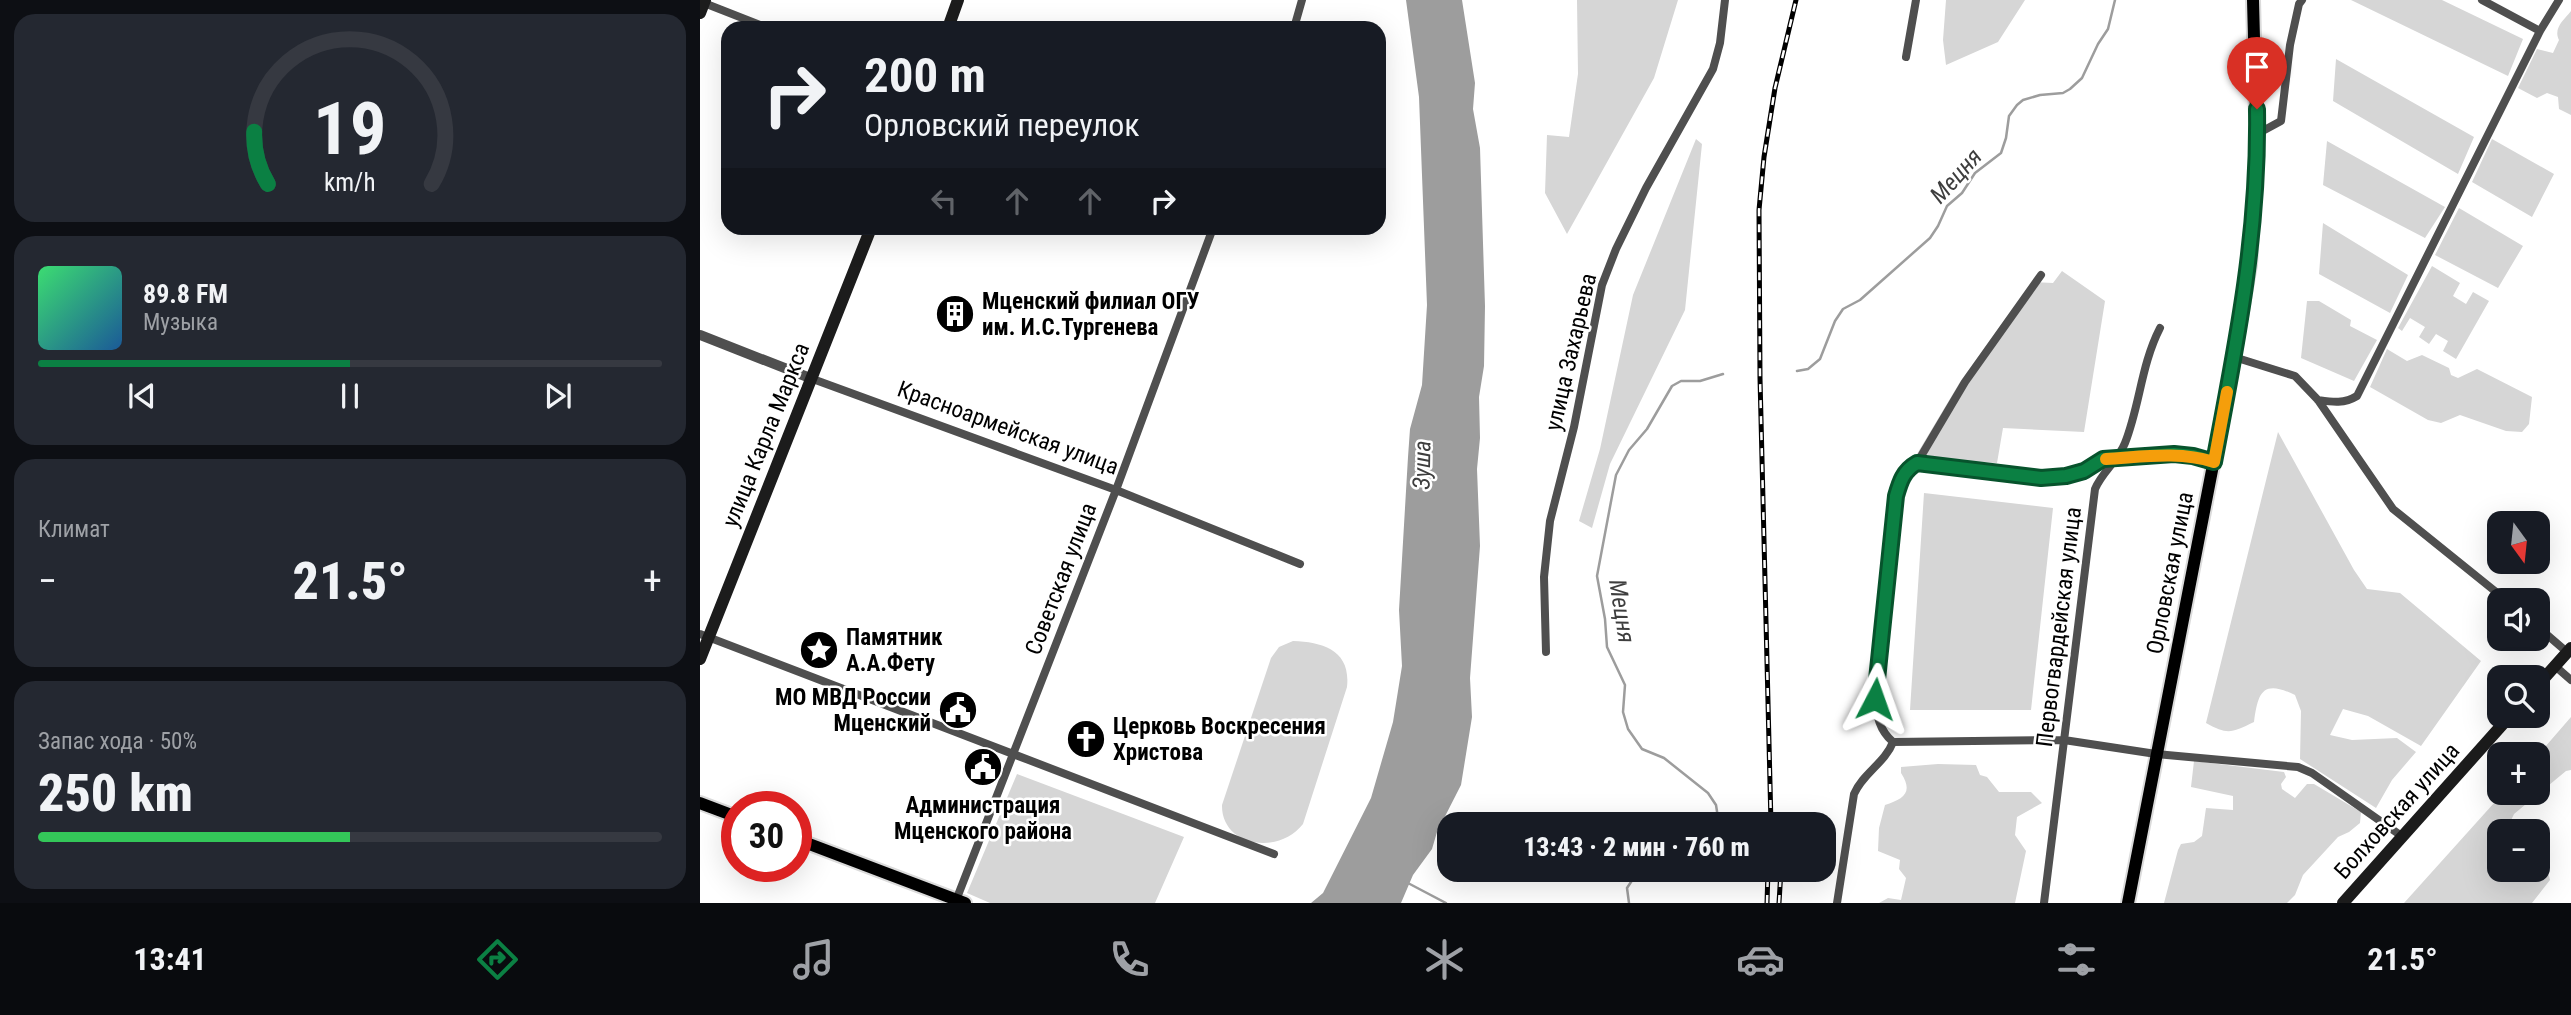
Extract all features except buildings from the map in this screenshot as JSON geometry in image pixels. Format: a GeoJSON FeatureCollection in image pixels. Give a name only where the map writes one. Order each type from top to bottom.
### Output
{"type":"FeatureCollection","features":[{"type":"Feature","properties":{"kind":"main road"},"geometry":{"type":"LineString","coordinates":[[950,21],[958,0]]}},
{"type":"Feature","properties":{"kind":"main road","name":"Орловская улица"},"geometry":{"type":"LineString","coordinates":[[2128,903],[2250,265],[2256,203],[2258,134],[2253,0]]}},
{"type":"Feature","properties":{"kind":"main road","name":"улица Карла Маркса"},"geometry":{"type":"LineString","coordinates":[[700,659],[704,636],[868,235]]}},
{"type":"Feature","properties":{"kind":"main road"},"geometry":{"type":"LineString","coordinates":[[2550,672],[2569,650]]}},
{"type":"Feature","properties":{"kind":"main road","name":"Болховская улица"},"geometry":{"type":"LineString","coordinates":[[2343,903],[2499,728]]}},
{"type":"Feature","properties":{"kind":"main road"},"geometry":{"type":"LineString","coordinates":[[700,803],[721,811]]}},
{"type":"Feature","properties":{"kind":"main road"},"geometry":{"type":"LineString","coordinates":[[812,845],[959,902]]}},
{"type":"Feature","properties":{"kind":"street"},"geometry":{"type":"LineString","coordinates":[[1296,21],[1302,0]]}},
{"type":"Feature","properties":{"kind":"street","name":"улица Захарьева"},"geometry":{"type":"LineString","coordinates":[[1546,652],[1544,578],[1550,522],[1574,427],[1602,285],[1616,249],[1646,188],[1713,69],[1720,43],[1724,0]]}},
{"type":"Feature","properties":{"kind":"street"},"geometry":{"type":"LineString","coordinates":[[1906,57],[1916,0]]}},
{"type":"Feature","properties":{"kind":"street"},"geometry":{"type":"LineString","coordinates":[[2258,134],[2281,121],[2290,45],[2302,0]]}},
{"type":"Feature","properties":{"kind":"street"},"geometry":{"type":"LineString","coordinates":[[2482,0],[2540,31]]}},
{"type":"Feature","properties":{"kind":"street"},"geometry":{"type":"LineString","coordinates":[[2318,400],[2339,403],[2357,396],[2540,31],[2559,0]]}},
{"type":"Feature","properties":{"kind":"street"},"geometry":{"type":"LineString","coordinates":[[703,5],[748,21]]}},
{"type":"Feature","properties":{"kind":"street","name":"Советская улица"},"geometry":{"type":"LineString","coordinates":[[959,902],[1210,235]]}},
{"type":"Feature","properties":{"kind":"street"},"geometry":{"type":"LineString","coordinates":[[2041,275],[1965,382],[1917,463],[1908,468],[1901,479],[1896,496],[1875,699],[1877,718],[1884,734],[1893,742],[2064,740],[2156,754],[2305,769],[2403,837]]}},
{"type":"Feature","properties":{"kind":"street","name":"Первогвардейская улица"},"geometry":{"type":"LineString","coordinates":[[2044,903],[2095,489],[2125,443],[2149,350],[2160,328]]}},
{"type":"Feature","properties":{"kind":"street","name":"Красноармейская улица"},"geometry":{"type":"LineString","coordinates":[[700,335],[1116,490],[1300,564]]}},
{"type":"Feature","properties":{"kind":"street"},"geometry":{"type":"LineString","coordinates":[[2234,357],[2295,376],[2318,400],[2393,509],[2491,588]]}},
{"type":"Feature","properties":{"kind":"street"},"geometry":{"type":"LineString","coordinates":[[1917,463],[2041,478],[2075,474],[2103,459],[2174,454],[2214,462]]}},
{"type":"Feature","properties":{"kind":"street"},"geometry":{"type":"LineString","coordinates":[[704,636],[1274,854]]}},
{"type":"Feature","properties":{"kind":"street"},"geometry":{"type":"LineString","coordinates":[[2550,636],[2569,650]]}},
{"type":"Feature","properties":{"kind":"street"},"geometry":{"type":"LineString","coordinates":[[2555,666],[2571,680]]}},
{"type":"Feature","properties":{"kind":"street"},"geometry":{"type":"LineString","coordinates":[[1837,903],[1854,794],[1859,782],[1889,752],[1893,742]]}},
{"type":"Feature","properties":{"kind":"shaded area"},"geometry":{"type":"Polygon","coordinates":[[[1577,0],[1678,0],[1654,78],[1567,234],[1545,193],[1547,135],[1569,137],[1578,74],[1577,0]]]}},
{"type":"Feature","properties":{"kind":"shaded area"},"geometry":{"type":"Polygon","coordinates":[[[1946,0],[2025,0],[1998,42],[1946,65],[1943,40],[1946,0]]]}},
{"type":"Feature","properties":{"kind":"shaded area"},"geometry":{"type":"Polygon","coordinates":[[[2351,0],[2442,0],[2523,39],[2508,76],[2351,0]]]}},
{"type":"Feature","properties":{"kind":"shaded area"},"geometry":{"type":"Polygon","coordinates":[[[2571,11],[2571,115],[2559,109],[2558,97],[2547,93],[2537,98],[2518,88],[2537,49],[2553,53],[2559,40],[2558,28],[2571,11]]]}},
{"type":"Feature","properties":{"kind":"shaded area"},"geometry":{"type":"Polygon","coordinates":[[[2336,59],[2474,137],[2458,174],[2333,101],[2336,59]]]}},
{"type":"Feature","properties":{"kind":"shaded area"},"geometry":{"type":"Polygon","coordinates":[[[1696,139],[1702,144],[1685,310],[1610,464],[1592,528],[1579,521],[1600,449],[1633,295],[1696,139]]]}},
{"type":"Feature","properties":{"kind":"shaded area"},"geometry":{"type":"Polygon","coordinates":[[[2492,139],[2554,174],[2532,217],[2472,182],[2492,139]]]}},
{"type":"Feature","properties":{"kind":"shaded area"},"geometry":{"type":"Polygon","coordinates":[[[2327,141],[2445,207],[2425,238],[2323,185],[2327,141]]]}},
{"type":"Feature","properties":{"kind":"shaded area"},"geometry":{"type":"Polygon","coordinates":[[[2459,208],[2523,246],[2498,288],[2435,255],[2459,208]]]}},
{"type":"Feature","properties":{"kind":"shaded area"},"geometry":{"type":"Polygon","coordinates":[[[2323,223],[2408,275],[2390,313],[2319,274],[2323,223]]]}},
{"type":"Feature","properties":{"kind":"shaded area"},"geometry":{"type":"Polygon","coordinates":[[[2432,266],[2460,283],[2453,296],[2466,304],[2473,292],[2489,301],[2456,359],[2443,351],[2448,341],[2436,334],[2429,344],[2419,337],[2425,327],[2410,318],[2402,331],[2398,328],[2432,266]]]}},
{"type":"Feature","properties":{"kind":"shaded area"},"geometry":{"type":"Polygon","coordinates":[[[2062,271],[2105,301],[2084,432],[2003,428],[1997,463],[1914,459],[1960,382],[2032,282],[2053,283],[2062,271]]]}},
{"type":"Feature","properties":{"kind":"shaded area"},"geometry":{"type":"Polygon","coordinates":[[[2307,301],[2319,301],[2351,320],[2350,326],[2377,340],[2354,381],[2301,358],[2307,301]]]}},
{"type":"Feature","properties":{"kind":"shaded area"},"geometry":{"type":"Polygon","coordinates":[[[2387,349],[2407,361],[2422,355],[2449,368],[2451,375],[2458,378],[2477,369],[2532,397],[2529,424],[2522,432],[2506,431],[2460,415],[2441,423],[2428,420],[2370,387],[2387,349]]]}},
{"type":"Feature","properties":{"kind":"shaded area"},"geometry":{"type":"Polygon","coordinates":[[[2278,432],[2367,589],[2400,593],[2481,661],[2421,746],[2368,716],[2343,709],[2330,735],[2352,740],[2397,738],[2416,752],[2392,780],[2376,808],[2300,759],[2301,711],[2295,695],[2284,690],[2269,689],[2260,696],[2254,722],[2235,730],[2225,731],[2206,723],[2278,432]]]}},
{"type":"Feature","properties":{"kind":"shaded area"},"geometry":{"type":"Polygon","coordinates":[[[1924,493],[2053,508],[2031,710],[1910,710],[1924,493]]]}},
{"type":"Feature","properties":{"kind":"shaded area"},"geometry":{"type":"Polygon","coordinates":[[[1293,641],[1315,644],[1333,651],[1345,665],[1347,687],[1303,824],[1280,840],[1253,842],[1231,830],[1224,819],[1222,805],[1271,658],[1279,647],[1293,641]]]}},
{"type":"Feature","properties":{"kind":"shaded area"},"geometry":{"type":"Polygon","coordinates":[[[2571,717],[2571,770],[2550,784],[2550,742],[2571,717]]]}},
{"type":"Feature","properties":{"kind":"shaded area"},"geometry":{"type":"Polygon","coordinates":[[[2194,761],[2284,772],[2286,777],[2281,784],[2282,789],[2295,798],[2307,784],[2314,784],[2361,812],[2360,823],[2338,837],[2303,875],[2295,895],[2287,903],[2164,903],[2178,850],[2181,844],[2194,842],[2202,836],[2206,808],[2233,810],[2233,796],[2191,787],[2194,761]]]}},
{"type":"Feature","properties":{"kind":"shaded area"},"geometry":{"type":"Polygon","coordinates":[[[1976,765],[1980,775],[1987,777],[1999,792],[2031,792],[2042,803],[2017,817],[2015,835],[2026,851],[2015,903],[1879,903],[1888,898],[1901,900],[1906,878],[1899,869],[1900,860],[1878,851],[1879,828],[1885,805],[1905,794],[1907,786],[1901,767],[1976,765]]]}},
{"type":"Feature","properties":{"kind":"shaded area"},"geometry":{"type":"Polygon","coordinates":[[[1017,774],[1184,837],[1155,903],[990,903],[967,893],[1017,774]]]}},
{"type":"Feature","properties":{"kind":"shaded area"},"geometry":{"type":"Polygon","coordinates":[[[2492,805],[2525,805],[2512,819],[2487,819],[2487,882],[2548,882],[2532,903],[2404,903],[2492,805]]]}},
{"type":"Feature","properties":{"kind":"water","name":"Зуша"},"geometry":{"type":"Polygon","coordinates":[[[1406,0],[1462,0],[1475,83],[1473,109],[1480,148],[1485,306],[1477,469],[1480,546],[1470,678],[1472,717],[1461,785],[1447,812],[1437,812],[1437,832],[1432,849],[1413,875],[1401,903],[1311,903],[1323,893],[1371,798],[1393,722],[1402,666],[1399,610],[1408,457],[1410,429],[1422,385],[1427,305],[1419,97],[1406,0]]]}},
{"type":"Feature","properties":{"kind":"waterway","name":"Мецня"},"geometry":{"type":"LineString","coordinates":[[1797,371],[1808,369],[1820,359],[1835,321],[1843,309],[1860,300],[1930,238],[1947,206],[1962,193],[1975,173],[2001,153],[2009,116],[2017,105],[2023,100],[2040,95],[2063,93],[2082,78],[2108,29],[2115,0]]}},
{"type":"Feature","properties":{"kind":"waterway","name":"Мецня"},"geometry":{"type":"LineString","coordinates":[[1717,812],[1708,793],[1664,758],[1642,749],[1628,729],[1623,712],[1625,685],[1607,647],[1597,576],[1616,475],[1629,450],[1647,429],[1672,386],[1681,381],[1700,381],[1723,374]]}},
{"type":"Feature","properties":{"kind":"waterway","name":"Мецня"},"geometry":{"type":"LineString","coordinates":[[1406,882],[1446,903]]}},
{"type":"Feature","properties":{"kind":"waterway","name":"Мецня"},"geometry":{"type":"LineString","coordinates":[[1629,903],[1627,888],[1631,882]]}},
{"type":"Feature","properties":{"kind":"railway"},"geometry":{"type":"LineString","coordinates":[[1771,812],[1760,378],[1759,210],[1775,88],[1796,0]]}},
{"type":"Feature","properties":{"kind":"railway"},"geometry":{"type":"LineString","coordinates":[[1767,903],[1768,882]]}},
{"type":"Feature","properties":{"kind":"railway"},"geometry":{"type":"LineString","coordinates":[[1779,903],[1780,882]]}},
{"type":"Feature","properties":{"kind":"slow traffic"},"geometry":{"type":"LineString","coordinates":[[2106,459],[2174,454],[2214,462],[2227,392]]}},
{"type":"Feature","properties":{"kind":"place","name":"Мценский филиал ОГУ им. И.С.Тургенева"},"geometry":{"type":"Point","coordinates":[955,314]}},
{"type":"Feature","properties":{"kind":"place","name":"Памятник А.А.Фету"},"geometry":{"type":"Point","coordinates":[819,650]}},
{"type":"Feature","properties":{"kind":"place","name":"МО МВД России Мценский"},"geometry":{"type":"Point","coordinates":[958,710]}},
{"type":"Feature","properties":{"kind":"place","name":"Церковь Воскресения Христова"},"geometry":{"type":"Point","coordinates":[1086,739]}},
{"type":"Feature","properties":{"kind":"place","name":"Администрация Мценского района"},"geometry":{"type":"Point","coordinates":[983,767]}},
{"type":"Feature","properties":{"kind":"route"},"geometry":{"type":"LineString","coordinates":[[1875,699],[1896,496],[1901,479],[1908,468],[1917,463],[2041,478],[2084,471],[2103,459],[2174,454],[2214,462],[2250,265],[2256,203],[2257,109]]}}]}
